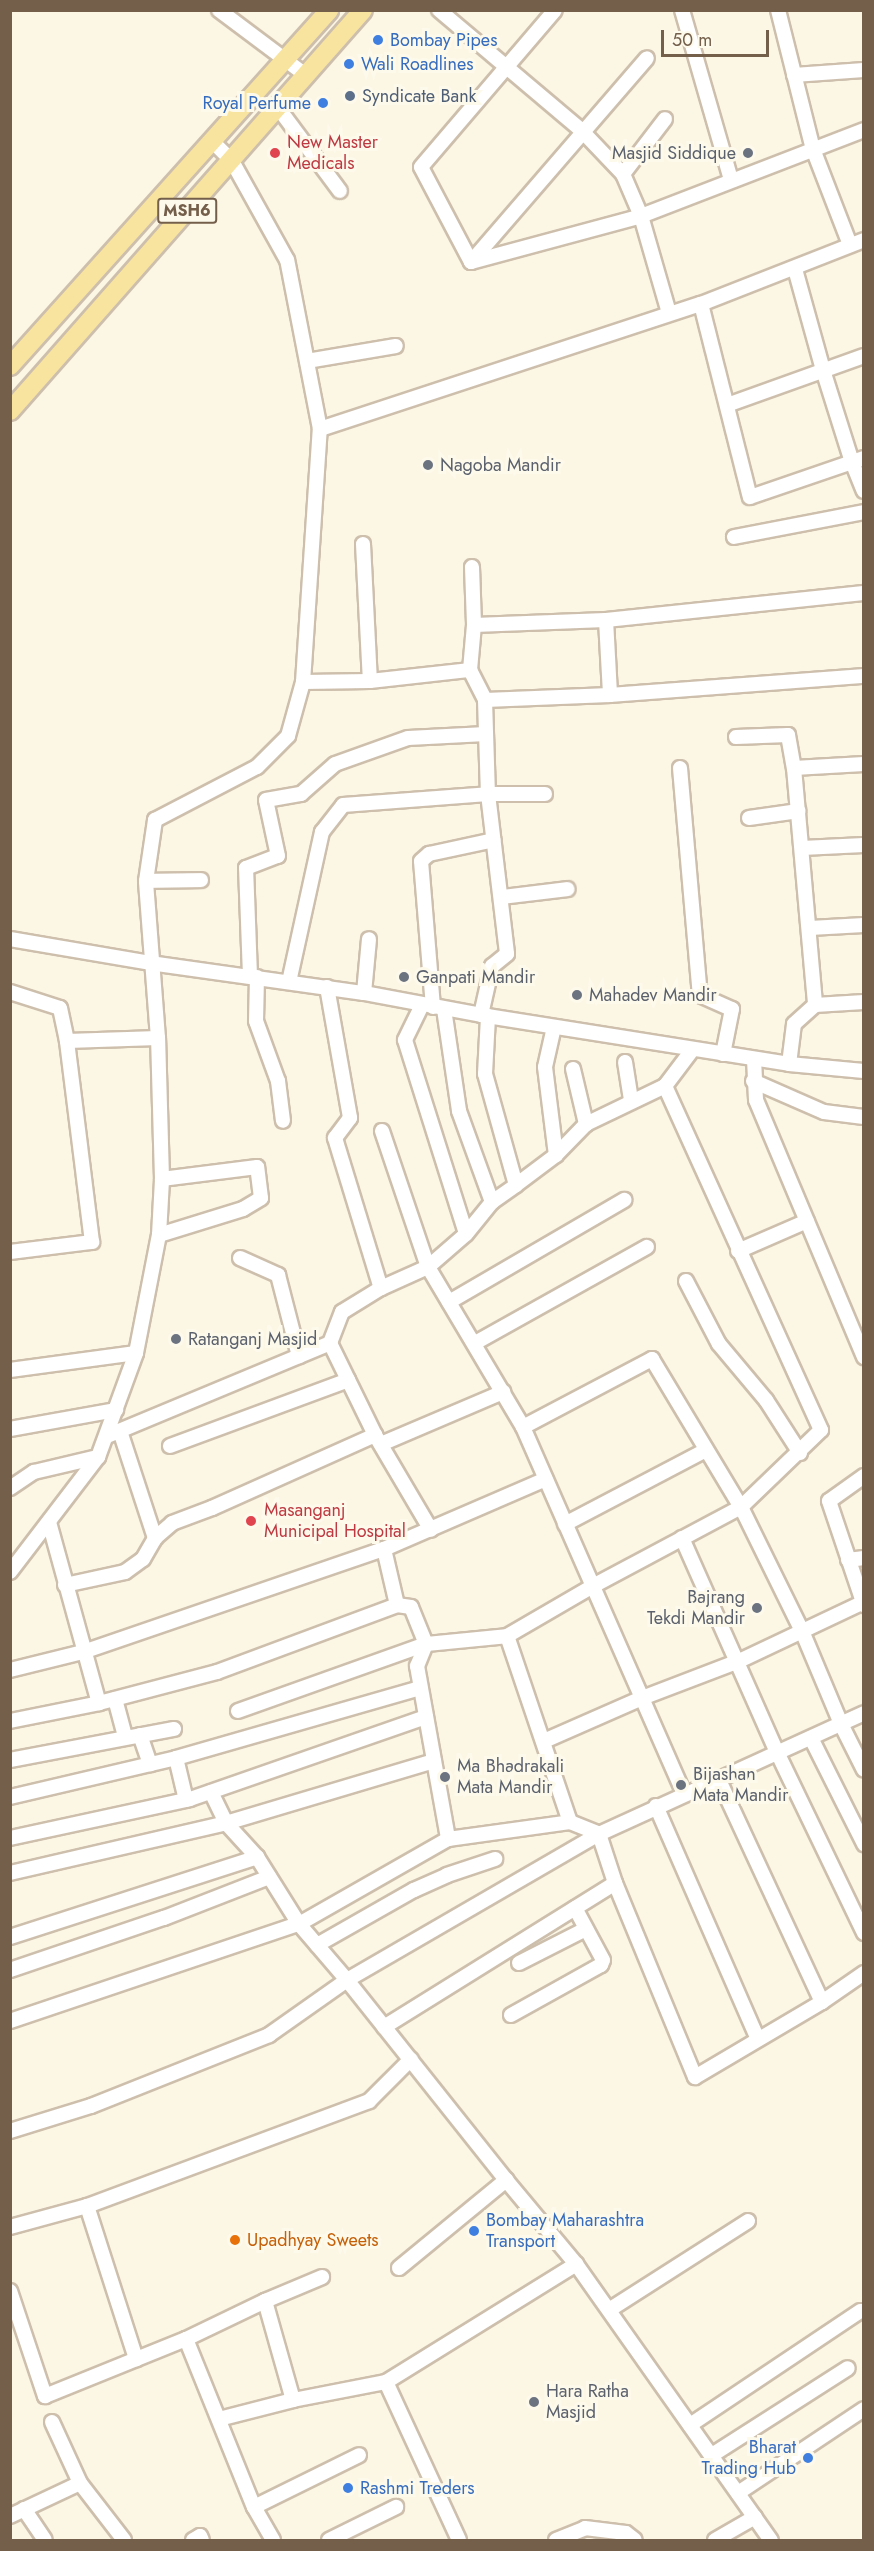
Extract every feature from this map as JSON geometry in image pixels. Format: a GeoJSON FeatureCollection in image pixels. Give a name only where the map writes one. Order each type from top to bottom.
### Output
{"type":"FeatureCollection","features":[{"type":"Feature","properties":{"kind":"main road","name":"MSH6"},"geometry":{"type":"LineString","coordinates":[[10,366],[329,10]]}},
{"type":"Feature","properties":{"kind":"main road","name":"MSH6"},"geometry":{"type":"LineString","coordinates":[[10,411],[279,109],[363,10]]}},
{"type":"Feature","properties":{"kind":"street"},"geometry":{"type":"LineString","coordinates":[[219,10],[307,76]]}},
{"type":"Feature","properties":{"kind":"street"},"geometry":{"type":"LineString","coordinates":[[439,10],[582,131],[623,174],[641,216],[669,314]]}},
{"type":"Feature","properties":{"kind":"street"},"geometry":{"type":"LineString","coordinates":[[471,262],[421,167],[555,10]]}},
{"type":"Feature","properties":{"kind":"street"},"geometry":{"type":"LineString","coordinates":[[682,10],[730,180]]}},
{"type":"Feature","properties":{"kind":"street"},"geometry":{"type":"LineString","coordinates":[[778,10],[813,149],[850,245]]}},
{"type":"Feature","properties":{"kind":"street"},"geometry":{"type":"LineString","coordinates":[[471,262],[647,58]]}},
{"type":"Feature","properties":{"kind":"street"},"geometry":{"type":"LineString","coordinates":[[794,75],[864,70]]}},
{"type":"Feature","properties":{"kind":"street"},"geometry":{"type":"LineString","coordinates":[[279,109],[340,191]]}},
{"type":"Feature","properties":{"kind":"street"},"geometry":{"type":"LineString","coordinates":[[623,174],[665,119]]}},
{"type":"Feature","properties":{"kind":"street"},"geometry":{"type":"LineString","coordinates":[[471,262],[641,216],[864,130]]}},
{"type":"Feature","properties":{"kind":"street"},"geometry":{"type":"LineString","coordinates":[[155,1538],[114,1434],[116,1410],[136,1353],[159,1235],[162,1179],[158,1038],[150,963],[146,881],[154,820],[257,767],[288,736],[303,682],[320,429],[287,261],[232,161],[213,142]]}},
{"type":"Feature","properties":{"kind":"street"},"geometry":{"type":"LineString","coordinates":[[320,429],[701,304],[864,240]]}},
{"type":"Feature","properties":{"kind":"street"},"geometry":{"type":"LineString","coordinates":[[795,269],[823,370],[858,460],[864,491]]}},
{"type":"Feature","properties":{"kind":"street"},"geometry":{"type":"LineString","coordinates":[[701,304],[750,497],[858,460]]}},
{"type":"Feature","properties":{"kind":"street"},"geometry":{"type":"LineString","coordinates":[[307,361],[396,346]]}},
{"type":"Feature","properties":{"kind":"street"},"geometry":{"type":"LineString","coordinates":[[727,405],[864,356]]}},
{"type":"Feature","properties":{"kind":"street"},"geometry":{"type":"LineString","coordinates":[[734,537],[864,512]]}},
{"type":"Feature","properties":{"kind":"street"},"geometry":{"type":"LineString","coordinates":[[363,544],[370,681]]}},
{"type":"Feature","properties":{"kind":"street"},"geometry":{"type":"LineString","coordinates":[[472,567],[474,625],[470,670],[485,700],[488,794],[507,954],[492,966],[484,1015],[485,1074],[516,1185]]}},
{"type":"Feature","properties":{"kind":"street"},"geometry":{"type":"LineString","coordinates":[[474,625],[606,620],[864,593]]}},
{"type":"Feature","properties":{"kind":"street"},"geometry":{"type":"LineString","coordinates":[[606,620],[610,695]]}},
{"type":"Feature","properties":{"kind":"street"},"geometry":{"type":"LineString","coordinates":[[303,682],[370,681],[470,670]]}},
{"type":"Feature","properties":{"kind":"street"},"geometry":{"type":"LineString","coordinates":[[485,700],[610,695],[864,676]]}},
{"type":"Feature","properties":{"kind":"street"},"geometry":{"type":"LineString","coordinates":[[283,1121],[278,1081],[256,1021],[246,868],[278,856],[266,800],[301,794],[335,764],[408,738],[486,734]]}},
{"type":"Feature","properties":{"kind":"street"},"geometry":{"type":"LineString","coordinates":[[736,737],[788,735],[799,811],[815,1005]]}},
{"type":"Feature","properties":{"kind":"street"},"geometry":{"type":"LineString","coordinates":[[794,768],[864,764]]}},
{"type":"Feature","properties":{"kind":"street"},"geometry":{"type":"LineString","coordinates":[[680,768],[700,995],[732,1009],[723,1054]]}},
{"type":"Feature","properties":{"kind":"street"},"geometry":{"type":"LineString","coordinates":[[289,982],[322,832],[343,805],[488,794],[545,794]]}},
{"type":"Feature","properties":{"kind":"street"},"geometry":{"type":"LineString","coordinates":[[749,818],[799,811]]}},
{"type":"Feature","properties":{"kind":"street"},"geometry":{"type":"LineString","coordinates":[[492,1202],[459,1111],[433,1007],[421,861],[429,854],[494,840]]}},
{"type":"Feature","properties":{"kind":"street"},"geometry":{"type":"LineString","coordinates":[[802,848],[864,845]]}},
{"type":"Feature","properties":{"kind":"street"},"geometry":{"type":"LineString","coordinates":[[146,881],[201,879]]}},
{"type":"Feature","properties":{"kind":"street"},"geometry":{"type":"LineString","coordinates":[[502,897],[568,889]]}},
{"type":"Feature","properties":{"kind":"street"},"geometry":{"type":"LineString","coordinates":[[810,928],[864,925]]}},
{"type":"Feature","properties":{"kind":"street"},"geometry":{"type":"LineString","coordinates":[[10,939],[150,963],[327,987],[433,1007],[754,1059],[864,1071]]}},
{"type":"Feature","properties":{"kind":"street"},"geometry":{"type":"LineString","coordinates":[[364,993],[369,939]]}},
{"type":"Feature","properties":{"kind":"street"},"geometry":{"type":"LineString","coordinates":[[327,987],[350,1118],[335,1138],[381,1288]]}},
{"type":"Feature","properties":{"kind":"street"},"geometry":{"type":"LineString","coordinates":[[10,992],[60,1008],[67,1041],[92,1242],[10,1252]]}},
{"type":"Feature","properties":{"kind":"street"},"geometry":{"type":"LineString","coordinates":[[789,1064],[794,1024],[815,1005],[864,1002]]}},
{"type":"Feature","properties":{"kind":"street"},"geometry":{"type":"LineString","coordinates":[[433,1007],[405,1040],[466,1234]]}},
{"type":"Feature","properties":{"kind":"street"},"geometry":{"type":"LineString","coordinates":[[554,1027],[545,1067],[556,1155]]}},
{"type":"Feature","properties":{"kind":"street"},"geometry":{"type":"LineString","coordinates":[[67,1041],[158,1038]]}},
{"type":"Feature","properties":{"kind":"street"},"geometry":{"type":"LineString","coordinates":[[10,1572],[114,1434],[330,1343],[342,1312],[381,1288],[428,1267],[466,1234],[492,1202],[556,1155],[586,1124],[665,1086],[693,1049]]}},
{"type":"Feature","properties":{"kind":"street"},"geometry":{"type":"LineString","coordinates":[[754,1059],[753,1081],[756,1100],[864,1357]]}},
{"type":"Feature","properties":{"kind":"street"},"geometry":{"type":"LineString","coordinates":[[625,1062],[631,1101]]}},
{"type":"Feature","properties":{"kind":"street"},"geometry":{"type":"LineString","coordinates":[[573,1069],[586,1124]]}},
{"type":"Feature","properties":{"kind":"street"},"geometry":{"type":"LineString","coordinates":[[753,1081],[824,1112],[864,1117]]}},
{"type":"Feature","properties":{"kind":"street"},"geometry":{"type":"LineString","coordinates":[[238,1711],[426,1644],[507,1636],[593,1586],[741,1508],[800,1453],[821,1430],[665,1086]]}},
{"type":"Feature","properties":{"kind":"street"},"geometry":{"type":"LineString","coordinates":[[382,1131],[428,1267],[523,1427],[684,1793]]}},
{"type":"Feature","properties":{"kind":"street"},"geometry":{"type":"LineString","coordinates":[[159,1235],[243,1209],[261,1198],[257,1167],[162,1179]]}},
{"type":"Feature","properties":{"kind":"street"},"geometry":{"type":"LineString","coordinates":[[449,1302],[624,1200]]}},
{"type":"Feature","properties":{"kind":"street"},"geometry":{"type":"LineString","coordinates":[[738,1251],[807,1221]]}},
{"type":"Feature","properties":{"kind":"street"},"geometry":{"type":"LineString","coordinates":[[475,1343],[647,1247]]}},
{"type":"Feature","properties":{"kind":"street"},"geometry":{"type":"LineString","coordinates":[[240,1258],[278,1275],[299,1356]]}},
{"type":"Feature","properties":{"kind":"street"},"geometry":{"type":"LineString","coordinates":[[686,1281],[719,1344],[766,1400],[800,1453]]}},
{"type":"Feature","properties":{"kind":"street"},"geometry":{"type":"LineString","coordinates":[[330,1343],[378,1439],[431,1530]]}},
{"type":"Feature","properties":{"kind":"street"},"geometry":{"type":"LineString","coordinates":[[10,1370],[136,1353]]}},
{"type":"Feature","properties":{"kind":"street"},"geometry":{"type":"LineString","coordinates":[[523,1427],[652,1359],[741,1508],[802,1631],[841,1724],[864,1770]]}},
{"type":"Feature","properties":{"kind":"street"},"geometry":{"type":"LineString","coordinates":[[170,1446],[348,1380]]}},
{"type":"Feature","properties":{"kind":"street"},"geometry":{"type":"LineString","coordinates":[[65,1585],[124,1572],[143,1559],[155,1538],[172,1523],[378,1439],[503,1392]]}},
{"type":"Feature","properties":{"kind":"street"},"geometry":{"type":"LineString","coordinates":[[10,1429],[116,1410]]}},
{"type":"Feature","properties":{"kind":"street"},"geometry":{"type":"LineString","coordinates":[[565,1524],[706,1450]]}},
{"type":"Feature","properties":{"kind":"street"},"geometry":{"type":"LineString","coordinates":[[10,1488],[34,1472],[98,1457]]}},
{"type":"Feature","properties":{"kind":"street"},"geometry":{"type":"LineString","coordinates":[[544,1741],[642,1698],[739,1661],[863,1603],[829,1501],[864,1476]]}},
{"type":"Feature","properties":{"kind":"street"},"geometry":{"type":"LineString","coordinates":[[10,1670],[83,1652],[384,1549],[546,1479]]}},
{"type":"Feature","properties":{"kind":"street"},"geometry":{"type":"LineString","coordinates":[[49,1522],[83,1652],[99,1703]]}},
{"type":"Feature","properties":{"kind":"street"},"geometry":{"type":"LineString","coordinates":[[682,1538],[739,1661],[777,1752],[864,1933]]}},
{"type":"Feature","properties":{"kind":"street"},"geometry":{"type":"LineString","coordinates":[[384,1549],[397,1605]]}},
{"type":"Feature","properties":{"kind":"street"},"geometry":{"type":"LineString","coordinates":[[848,1560],[864,1558]]}},
{"type":"Feature","properties":{"kind":"street"},"geometry":{"type":"LineString","coordinates":[[10,1721],[99,1703],[218,1672],[397,1605],[411,1607],[426,1644],[417,1666],[448,1839]]}},
{"type":"Feature","properties":{"kind":"street"},"geometry":{"type":"LineString","coordinates":[[507,1636],[570,1822]]}},
{"type":"Feature","properties":{"kind":"street"},"geometry":{"type":"LineString","coordinates":[[10,1797],[176,1758],[420,1688]]}},
{"type":"Feature","properties":{"kind":"street"},"geometry":{"type":"LineString","coordinates":[[115,1699],[125,1737]]}},
{"type":"Feature","properties":{"kind":"street"},"geometry":{"type":"LineString","coordinates":[[10,2131],[91,2106],[269,2035],[347,1980],[599,1834],[684,1793],[864,1713]]}},
{"type":"Feature","properties":{"kind":"street"},"geometry":{"type":"LineString","coordinates":[[10,1838],[186,1800],[426,1717]]}},
{"type":"Feature","properties":{"kind":"street"},"geometry":{"type":"LineString","coordinates":[[10,1760],[174,1729]]}},
{"type":"Feature","properties":{"kind":"street"},"geometry":{"type":"LineString","coordinates":[[140,1735],[150,1764]]}},
{"type":"Feature","properties":{"kind":"street"},"geometry":{"type":"LineString","coordinates":[[811,1738],[864,1844]]}},
{"type":"Feature","properties":{"kind":"street"},"geometry":{"type":"LineString","coordinates":[[176,1758],[186,1800]]}},
{"type":"Feature","properties":{"kind":"street"},"geometry":{"type":"LineString","coordinates":[[10,1873],[226,1823],[434,1761]]}},
{"type":"Feature","properties":{"kind":"street"},"geometry":{"type":"LineString","coordinates":[[718,1778],[822,2002]]}},
{"type":"Feature","properties":{"kind":"street"},"geometry":{"type":"LineString","coordinates":[[211,1792],[226,1823],[257,1857],[299,1924],[347,1980],[576,2264],[771,2541]]}},
{"type":"Feature","properties":{"kind":"street"},"geometry":{"type":"LineString","coordinates":[[656,1806],[758,2039]]}},
{"type":"Feature","properties":{"kind":"street"},"geometry":{"type":"LineString","coordinates":[[10,2021],[299,1924],[448,1839],[570,1822],[599,1834],[615,1883],[695,2077],[822,2002],[864,1973]]}},
{"type":"Feature","properties":{"kind":"street"},"geometry":{"type":"LineString","coordinates":[[10,1937],[257,1857]]}},
{"type":"Feature","properties":{"kind":"street"},"geometry":{"type":"LineString","coordinates":[[317,1946],[414,1890],[447,1875],[495,1859]]}},
{"type":"Feature","properties":{"kind":"street"},"geometry":{"type":"LineString","coordinates":[[10,1970],[164,1918],[269,1877]]}},
{"type":"Feature","properties":{"kind":"street"},"geometry":{"type":"LineString","coordinates":[[384,2027],[615,1883]]}},
{"type":"Feature","properties":{"kind":"street"},"geometry":{"type":"LineString","coordinates":[[511,2015],[601,1965],[603,1960],[575,1908]]}},
{"type":"Feature","properties":{"kind":"street"},"geometry":{"type":"LineString","coordinates":[[519,1963],[586,1929]]}},
{"type":"Feature","properties":{"kind":"street"},"geometry":{"type":"LineString","coordinates":[[10,2227],[87,2206],[369,2101],[411,2059]]}},
{"type":"Feature","properties":{"kind":"street"},"geometry":{"type":"LineString","coordinates":[[399,2268],[506,2180]]}},
{"type":"Feature","properties":{"kind":"street"},"geometry":{"type":"LineString","coordinates":[[87,2206],[136,2359]]}},
{"type":"Feature","properties":{"kind":"street"},"geometry":{"type":"LineString","coordinates":[[609,2310],[748,2221]]}},
{"type":"Feature","properties":{"kind":"street"},"geometry":{"type":"LineString","coordinates":[[219,2419],[293,2400],[386,2382],[576,2264]]}},
{"type":"Feature","properties":{"kind":"street"},"geometry":{"type":"LineString","coordinates":[[10,2291],[45,2396],[186,2339],[265,2301],[322,2277]]}},
{"type":"Feature","properties":{"kind":"street"},"geometry":{"type":"LineString","coordinates":[[265,2301],[293,2400]]}},
{"type":"Feature","properties":{"kind":"street"},"geometry":{"type":"LineString","coordinates":[[690,2424],[860,2311]]}},
{"type":"Feature","properties":{"kind":"street"},"geometry":{"type":"LineString","coordinates":[[186,2339],[255,2507],[273,2541]]}},
{"type":"Feature","properties":{"kind":"street"},"geometry":{"type":"LineString","coordinates":[[711,2456],[848,2368]]}},
{"type":"Feature","properties":{"kind":"street"},"geometry":{"type":"LineString","coordinates":[[386,2382],[459,2541]]}},
{"type":"Feature","properties":{"kind":"street"},"geometry":{"type":"LineString","coordinates":[[738,2493],[864,2409]]}},
{"type":"Feature","properties":{"kind":"street"},"geometry":{"type":"LineString","coordinates":[[52,2422],[80,2483],[124,2541]]}},
{"type":"Feature","properties":{"kind":"street"},"geometry":{"type":"LineString","coordinates":[[255,2507],[359,2455]]}},
{"type":"Feature","properties":{"kind":"street"},"geometry":{"type":"LineString","coordinates":[[10,2516],[80,2483]]}},
{"type":"Feature","properties":{"kind":"street"},"geometry":{"type":"LineString","coordinates":[[329,2541],[396,2507]]}},
{"type":"Feature","properties":{"kind":"street"},"geometry":{"type":"LineString","coordinates":[[24,2509],[45,2541]]}},
{"type":"Feature","properties":{"kind":"street"},"geometry":{"type":"LineString","coordinates":[[715,2541],[755,2517]]}},
{"type":"Feature","properties":{"kind":"street"},"geometry":{"type":"LineString","coordinates":[[556,2541],[585,2528],[626,2533],[635,2541]]}},
{"type":"Feature","properties":{"kind":"street"},"geometry":{"type":"LineString","coordinates":[[193,2541],[200,2536],[202,2541]]}},
{"type":"Feature","properties":{"kind":"place","name":"Bombay Pipes"},"geometry":{"type":"Point","coordinates":[378,40]}},
{"type":"Feature","properties":{"kind":"place","name":"Wali Roadlines"},"geometry":{"type":"Point","coordinates":[349,64]}},
{"type":"Feature","properties":{"kind":"place","name":"Syndicate Bank"},"geometry":{"type":"Point","coordinates":[350,96]}},
{"type":"Feature","properties":{"kind":"place","name":"Royal Perfume"},"geometry":{"type":"Point","coordinates":[323,103]}},
{"type":"Feature","properties":{"kind":"place","name":"New Master Medicals"},"geometry":{"type":"Point","coordinates":[275,153]}},
{"type":"Feature","properties":{"kind":"place","name":"Masjid Siddique"},"geometry":{"type":"Point","coordinates":[748,153]}},
{"type":"Feature","properties":{"kind":"place","name":"Nagoba Mandir"},"geometry":{"type":"Point","coordinates":[428,465]}},
{"type":"Feature","properties":{"kind":"place","name":"Ganpati Mandir"},"geometry":{"type":"Point","coordinates":[404,977]}},
{"type":"Feature","properties":{"kind":"place","name":"Mahadev Mandir"},"geometry":{"type":"Point","coordinates":[577,995]}},
{"type":"Feature","properties":{"kind":"place","name":"Ratanganj Masjid"},"geometry":{"type":"Point","coordinates":[176,1339]}},
{"type":"Feature","properties":{"kind":"place","name":"Masanganj Municipal Hospital"},"geometry":{"type":"Point","coordinates":[251,1521]}},
{"type":"Feature","properties":{"kind":"place","name":"Bajrang Tekdi Mandir"},"geometry":{"type":"Point","coordinates":[757,1608]}},
{"type":"Feature","properties":{"kind":"place","name":"Ma Bhadrakali Mata Mandir"},"geometry":{"type":"Point","coordinates":[445,1777]}},
{"type":"Feature","properties":{"kind":"place","name":"Bijashan Mata Mandir"},"geometry":{"type":"Point","coordinates":[681,1785]}},
{"type":"Feature","properties":{"kind":"place","name":"Bombay Maharashtra Transport"},"geometry":{"type":"Point","coordinates":[474,2231]}},
{"type":"Feature","properties":{"kind":"place","name":"Upadhyay Sweets"},"geometry":{"type":"Point","coordinates":[235,2240]}},
{"type":"Feature","properties":{"kind":"place","name":"Hara Ratha Masjid"},"geometry":{"type":"Point","coordinates":[534,2402]}},
{"type":"Feature","properties":{"kind":"place","name":"Bharat Trading Hub"},"geometry":{"type":"Point","coordinates":[808,2458]}},
{"type":"Feature","properties":{"kind":"place","name":"Rashmi Treders"},"geometry":{"type":"Point","coordinates":[348,2488]}}]}
